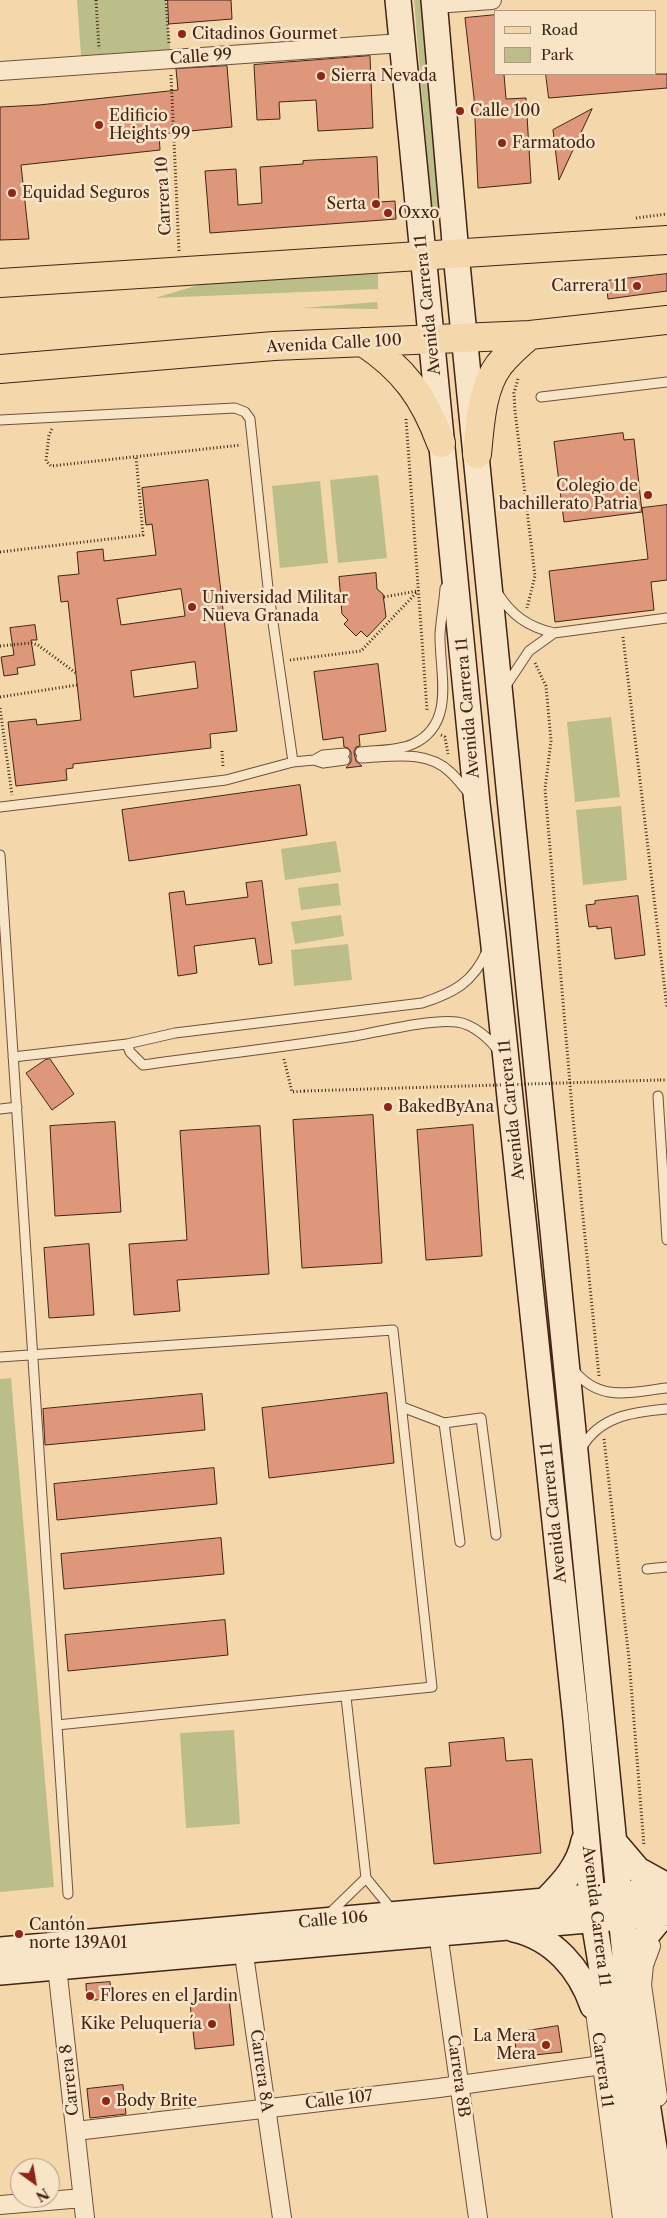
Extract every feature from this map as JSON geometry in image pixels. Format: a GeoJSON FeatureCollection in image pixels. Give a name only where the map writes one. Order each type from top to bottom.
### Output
{"type":"FeatureCollection","features":[{"type":"Feature","properties":{"kind":"main road","name":"Avenida Carrera 11"},"geometry":{"type":"LineString","coordinates":[[398,0],[477,803],[507,1064],[576,1720],[594,1921],[639,2131],[665,2218]]}},
{"type":"Feature","properties":{"kind":"main road","name":"Avenida Carrera 11"},"geometry":{"type":"LineString","coordinates":[[435,2],[456,254],[615,1843],[639,2131],[643,2218]]}},
{"type":"Feature","properties":{"kind":"main road"},"geometry":{"type":"LineString","coordinates":[[0,283],[667,240]]}},
{"type":"Feature","properties":{"kind":"main road","name":"Avenida Calle 100"},"geometry":{"type":"LineString","coordinates":[[0,369],[206,351],[530,335],[667,320]]}},
{"type":"Feature","properties":{"kind":"main road"},"geometry":{"type":"LineString","coordinates":[[477,454],[480,425],[491,380],[499,366],[530,335]]}},
{"type":"Feature","properties":{"kind":"main road"},"geometry":{"type":"LineString","coordinates":[[363,342],[404,375],[420,396],[432,419],[441,443]]}},
{"type":"Feature","properties":{"kind":"main road"},"geometry":{"type":"LineString","coordinates":[[546,1900],[561,1886],[575,1865],[584,1844],[585,1834]]}},
{"type":"Feature","properties":{"kind":"main road"},"geometry":{"type":"LineString","coordinates":[[615,1843],[638,1870],[656,1882],[667,1886]]}},
{"type":"Feature","properties":{"kind":"main road","name":"Calle 106"},"geometry":{"type":"LineString","coordinates":[[238,1939],[322,1920],[619,1893],[666,1911]]}},
{"type":"Feature","properties":{"kind":"main road"},"geometry":{"type":"LineString","coordinates":[[627,1975],[639,1944],[666,1911]]}},
{"type":"Feature","properties":{"kind":"main road","name":"Calle 106"},"geometry":{"type":"LineString","coordinates":[[0,1972],[61,1956],[238,1939],[438,1933],[594,1921],[666,1911]]}},
{"type":"Feature","properties":{"kind":"main road"},"geometry":{"type":"LineString","coordinates":[[507,1928],[541,1940],[564,1957],[581,1978],[593,2006]]}},
{"type":"Feature","properties":{"kind":"main road","name":"Calle 106"},"geometry":{"type":"LineString","coordinates":[[0,1950],[61,1956]]}},
{"type":"Feature","properties":{"kind":"street"},"geometry":{"type":"LineString","coordinates":[[435,2],[492,0]]}},
{"type":"Feature","properties":{"kind":"street","name":"Calle 99"},"geometry":{"type":"LineString","coordinates":[[0,72],[402,43]]}},
{"type":"Feature","properties":{"kind":"street"},"geometry":{"type":"LineString","coordinates":[[666,1911],[647,1954],[642,1985],[667,2157]]}},
{"type":"Feature","properties":{"kind":"street","name":"Carrera 11"},"geometry":{"type":"LineString","coordinates":[[594,1921],[592,1934],[593,2006],[622,2218]]}},
{"type":"Feature","properties":{"kind":"street","name":"Carrera 8B"},"geometry":{"type":"LineString","coordinates":[[438,1933],[478,2218]]}},
{"type":"Feature","properties":{"kind":"street","name":"Carrera 8A"},"geometry":{"type":"LineString","coordinates":[[238,1939],[282,2218]]}},
{"type":"Feature","properties":{"kind":"street","name":"Carrera 8"},"geometry":{"type":"LineString","coordinates":[[61,1956],[85,2218]]}},
{"type":"Feature","properties":{"kind":"street","name":"Calle 107"},"geometry":{"type":"LineString","coordinates":[[76,2131],[460,2085],[602,2065]]}},
{"type":"Feature","properties":{"kind":"street"},"geometry":{"type":"LineString","coordinates":[[0,2205],[83,2198]]}},
{"type":"Feature","properties":{"kind":"lane"},"geometry":{"type":"LineString","coordinates":[[541,397],[667,382]]}},
{"type":"Feature","properties":{"kind":"lane"},"geometry":{"type":"LineString","coordinates":[[0,420],[235,408],[245,412],[250,419],[268,588],[293,762]]}},
{"type":"Feature","properties":{"kind":"lane"},"geometry":{"type":"LineString","coordinates":[[451,536],[440,634],[443,698],[441,713],[433,728],[421,740],[411,745],[360,755],[413,756],[434,761],[450,772],[477,803]]}},
{"type":"Feature","properties":{"kind":"lane"},"geometry":{"type":"LineString","coordinates":[[490,582],[502,601],[519,618],[537,629],[554,633],[667,618]]}},
{"type":"Feature","properties":{"kind":"lane"},"geometry":{"type":"LineString","coordinates":[[501,693],[524,656],[542,640],[554,633]]}},
{"type":"Feature","properties":{"kind":"lane"},"geometry":{"type":"LineString","coordinates":[[0,807],[226,780],[293,762],[314,760],[324,763],[345,757]]}},
{"type":"Feature","properties":{"kind":"lane"},"geometry":{"type":"LineString","coordinates":[[0,855],[68,1894]]}},
{"type":"Feature","properties":{"kind":"lane"},"geometry":{"type":"LineString","coordinates":[[13,1057],[127,1044],[175,1033],[422,1003],[455,991],[467,982],[483,960],[493,937]]}},
{"type":"Feature","properties":{"kind":"lane"},"geometry":{"type":"LineString","coordinates":[[127,1044],[130,1052],[143,1064],[281,1046],[438,1022],[458,1022],[473,1028],[485,1038],[496,1048],[507,1064]]}},
{"type":"Feature","properties":{"kind":"lane"},"geometry":{"type":"LineString","coordinates":[[658,1096],[667,1240]]}},
{"type":"Feature","properties":{"kind":"lane"},"geometry":{"type":"LineString","coordinates":[[0,1109],[16,1108]]}},
{"type":"Feature","properties":{"kind":"lane"},"geometry":{"type":"LineString","coordinates":[[0,1357],[393,1330],[432,1687],[57,1725]]}},
{"type":"Feature","properties":{"kind":"lane"},"geometry":{"type":"LineString","coordinates":[[565,1356],[586,1383],[600,1391],[617,1394],[667,1388]]}},
{"type":"Feature","properties":{"kind":"lane"},"geometry":{"type":"LineString","coordinates":[[402,1407],[444,1423],[481,1418],[496,1535]]}},
{"type":"Feature","properties":{"kind":"lane"},"geometry":{"type":"LineString","coordinates":[[577,1456],[592,1434],[618,1416],[636,1411],[667,1409]]}},
{"type":"Feature","properties":{"kind":"lane"},"geometry":{"type":"LineString","coordinates":[[444,1423],[460,1542]]}},
{"type":"Feature","properties":{"kind":"lane"},"geometry":{"type":"LineString","coordinates":[[647,1569],[667,1567]]}},
{"type":"Feature","properties":{"kind":"lane"},"geometry":{"type":"LineString","coordinates":[[346,1697],[366,1878],[395,1914]]}},
{"type":"Feature","properties":{"kind":"lane"},"geometry":{"type":"LineString","coordinates":[[322,1920],[366,1878]]}},
{"type":"Feature","properties":{"kind":"path"},"geometry":{"type":"LineString","coordinates":[[96,0],[100,64]]}},
{"type":"Feature","properties":{"kind":"path","name":"Carrera 10"},"geometry":{"type":"LineString","coordinates":[[166,0],[171,59],[180,272]]}},
{"type":"Feature","properties":{"kind":"path"},"geometry":{"type":"LineString","coordinates":[[519,377],[514,393],[515,411],[535,576]]}},
{"type":"Feature","properties":{"kind":"path"},"geometry":{"type":"LineString","coordinates":[[406,413],[427,711],[425,717]]}},
{"type":"Feature","properties":{"kind":"path"},"geometry":{"type":"LineString","coordinates":[[0,552],[143,535],[136,456],[49,466],[46,461],[49,435],[55,428]]}},
{"type":"Feature","properties":{"kind":"path"},"geometry":{"type":"LineString","coordinates":[[384,597],[418,591]]}},
{"type":"Feature","properties":{"kind":"path"},"geometry":{"type":"LineString","coordinates":[[288,660],[361,651],[418,591]]}},
{"type":"Feature","properties":{"kind":"path"},"geometry":{"type":"LineString","coordinates":[[622,624],[667,1008]]}},
{"type":"Feature","properties":{"kind":"path"},"geometry":{"type":"LineString","coordinates":[[0,646],[31,643],[38,645],[76,673]]}},
{"type":"Feature","properties":{"kind":"path"},"geometry":{"type":"LineString","coordinates":[[0,696],[77,685]]}},
{"type":"Feature","properties":{"kind":"path"},"geometry":{"type":"LineString","coordinates":[[546,686],[551,741],[545,789],[572,1108],[600,1391]]}},
{"type":"Feature","properties":{"kind":"path"},"geometry":{"type":"LineString","coordinates":[[0,708],[14,805]]}},
{"type":"Feature","properties":{"kind":"path"},"geometry":{"type":"LineString","coordinates":[[281,1046],[292,1092],[667,1080]]}},
{"type":"Feature","properties":{"kind":"path"},"geometry":{"type":"LineString","coordinates":[[603,1425],[629,1659],[644,1850]]}},
{"type":"Feature","properties":{"kind":"green space"},"geometry":{"type":"Polygon","coordinates":[[[77,0],[166,0],[171,59],[82,69],[77,0]]]}},
{"type":"Feature","properties":{"kind":"green space"},"geometry":{"type":"Polygon","coordinates":[[[414,0],[429,0],[447,212],[432,213],[414,0]]]}},
{"type":"Feature","properties":{"kind":"green space"},"geometry":{"type":"Polygon","coordinates":[[[378,269],[378,289],[155,298],[205,283],[378,269]]]}},
{"type":"Feature","properties":{"kind":"green space"},"geometry":{"type":"Polygon","coordinates":[[[377,302],[378,309],[302,308],[377,302]]]}},
{"type":"Feature","properties":{"kind":"green space"},"geometry":{"type":"Polygon","coordinates":[[[378,475],[387,558],[338,563],[330,480],[378,475]]]}},
{"type":"Feature","properties":{"kind":"green space"},"geometry":{"type":"Polygon","coordinates":[[[320,481],[328,563],[280,568],[272,486],[320,481]]]}},
{"type":"Feature","properties":{"kind":"green space"},"geometry":{"type":"Polygon","coordinates":[[[611,717],[620,797],[575,802],[567,722],[611,717]]]}},
{"type":"Feature","properties":{"kind":"green space"},"geometry":{"type":"Polygon","coordinates":[[[621,806],[627,880],[583,885],[576,810],[621,806]]]}},
{"type":"Feature","properties":{"kind":"green space"},"geometry":{"type":"Polygon","coordinates":[[[336,841],[341,872],[285,880],[281,849],[336,841]]]}},
{"type":"Feature","properties":{"kind":"green space"},"geometry":{"type":"Polygon","coordinates":[[[338,883],[341,905],[301,910],[298,888],[338,883]]]}},
{"type":"Feature","properties":{"kind":"green space"},"geometry":{"type":"Polygon","coordinates":[[[341,915],[344,936],[295,944],[291,922],[341,915]]]}},
{"type":"Feature","properties":{"kind":"green space"},"geometry":{"type":"Polygon","coordinates":[[[348,944],[352,980],[294,986],[291,950],[348,944]]]}},
{"type":"Feature","properties":{"kind":"green space"},"geometry":{"type":"Polygon","coordinates":[[[11,1378],[54,1887],[0,1892],[0,1379],[11,1378]]]}},
{"type":"Feature","properties":{"kind":"green space"},"geometry":{"type":"Polygon","coordinates":[[[234,1730],[240,1824],[186,1828],[180,1733],[234,1730]]]}},
{"type":"Feature","properties":{"kind":"building"},"geometry":{"type":"Polygon","coordinates":[[[168,0],[231,0],[232,19],[169,24],[168,0]]]}},
{"type":"Feature","properties":{"kind":"building","name":"Farmatodo"},"geometry":{"type":"Polygon","coordinates":[[[494,15],[494,75],[504,75],[506,99],[526,98],[531,183],[478,188],[474,98],[465,18],[494,15]]]}},
{"type":"Feature","properties":{"kind":"building"},"geometry":{"type":"Polygon","coordinates":[[[370,56],[373,128],[318,131],[316,100],[279,102],[280,119],[257,120],[254,65],[370,56]]]}},
{"type":"Feature","properties":{"kind":"building"},"geometry":{"type":"Polygon","coordinates":[[[227,66],[232,127],[159,134],[160,150],[21,165],[29,239],[0,240],[0,107],[39,105],[178,90],[176,69],[227,66]]]}},
{"type":"Feature","properties":{"kind":"building"},"geometry":{"type":"Polygon","coordinates":[[[667,74],[667,88],[549,98],[546,75],[667,74]]]}},
{"type":"Feature","properties":{"kind":"building"},"geometry":{"type":"Polygon","coordinates":[[[592,109],[559,180],[553,130],[592,109]]]}},
{"type":"Feature","properties":{"kind":"building"},"geometry":{"type":"Polygon","coordinates":[[[377,157],[379,202],[395,201],[396,219],[210,233],[205,171],[236,169],[238,205],[262,203],[260,167],[303,164],[303,161],[377,157]]]}},
{"type":"Feature","properties":{"kind":"building","name":"Carrera 11"},"geometry":{"type":"Polygon","coordinates":[[[667,274],[667,291],[608,299],[606,281],[667,274]]]}},
{"type":"Feature","properties":{"kind":"building"},"geometry":{"type":"Polygon","coordinates":[[[623,433],[624,440],[634,439],[642,512],[564,522],[554,442],[623,433]]]}},
{"type":"Feature","properties":{"kind":"building"},"geometry":{"type":"Polygon","coordinates":[[[208,480],[237,731],[210,734],[211,748],[73,764],[73,768],[66,769],[67,780],[16,786],[8,722],[36,719],[37,725],[81,720],[68,601],[61,602],[58,576],[79,574],[77,552],[103,549],[104,561],[156,555],[152,524],[146,525],[142,488],[208,480]],[[181,589],[117,599],[121,625],[185,616],[181,589]],[[195,662],[131,671],[134,697],[198,688],[195,662]]]}},
{"type":"Feature","properties":{"kind":"building"},"geometry":{"type":"Polygon","coordinates":[[[667,505],[667,580],[651,582],[654,610],[555,622],[549,571],[648,559],[642,508],[667,505]]]}},
{"type":"Feature","properties":{"kind":"building"},"geometry":{"type":"Polygon","coordinates":[[[376,573],[377,589],[383,594],[386,617],[367,637],[361,631],[356,636],[344,624],[348,620],[342,614],[339,577],[376,573]]]}},
{"type":"Feature","properties":{"kind":"building"},"geometry":{"type":"Polygon","coordinates":[[[35,625],[37,640],[31,640],[35,665],[17,668],[18,674],[4,676],[1,657],[14,655],[10,628],[35,625]]]}},
{"type":"Feature","properties":{"kind":"building"},"geometry":{"type":"Polygon","coordinates":[[[378,664],[386,731],[359,735],[360,746],[356,747],[354,752],[356,761],[362,766],[346,768],[351,762],[351,752],[348,748],[344,747],[343,737],[323,740],[314,672],[378,664]]]}},
{"type":"Feature","properties":{"kind":"building"},"geometry":{"type":"Polygon","coordinates":[[[300,785],[307,835],[129,861],[122,810],[300,785]]]}},
{"type":"Feature","properties":{"kind":"building"},"geometry":{"type":"Polygon","coordinates":[[[262,881],[272,963],[259,965],[255,938],[194,946],[197,973],[178,976],[169,893],[184,891],[186,905],[248,897],[246,883],[262,881]]]}},
{"type":"Feature","properties":{"kind":"building"},"geometry":{"type":"Polygon","coordinates":[[[638,896],[645,955],[615,959],[611,927],[597,929],[597,926],[589,927],[586,905],[595,904],[595,901],[638,896]]]}},
{"type":"Feature","properties":{"kind":"building"},"geometry":{"type":"Polygon","coordinates":[[[50,1059],[74,1094],[52,1110],[26,1073],[45,1060],[50,1059]]]}},
{"type":"Feature","properties":{"kind":"building"},"geometry":{"type":"Polygon","coordinates":[[[373,1115],[382,1263],[302,1268],[293,1120],[373,1115]]]}},
{"type":"Feature","properties":{"kind":"building"},"geometry":{"type":"Polygon","coordinates":[[[115,1122],[121,1212],[55,1216],[50,1126],[115,1122]]]}},
{"type":"Feature","properties":{"kind":"building"},"geometry":{"type":"Polygon","coordinates":[[[473,1125],[482,1256],[426,1260],[417,1130],[473,1125]]]}},
{"type":"Feature","properties":{"kind":"building"},"geometry":{"type":"Polygon","coordinates":[[[260,1126],[269,1274],[177,1280],[180,1311],[134,1315],[129,1244],[187,1240],[180,1131],[260,1126]]]}},
{"type":"Feature","properties":{"kind":"building"},"geometry":{"type":"Polygon","coordinates":[[[89,1244],[94,1315],[49,1318],[44,1248],[89,1244]]]}},
{"type":"Feature","properties":{"kind":"building"},"geometry":{"type":"Polygon","coordinates":[[[387,1393],[394,1463],[269,1478],[262,1408],[387,1393]]]}},
{"type":"Feature","properties":{"kind":"building"},"geometry":{"type":"Polygon","coordinates":[[[202,1394],[205,1430],[45,1445],[43,1409],[202,1394]]]}},
{"type":"Feature","properties":{"kind":"building"},"geometry":{"type":"Polygon","coordinates":[[[214,1468],[217,1504],[57,1520],[54,1484],[214,1468]]]}},
{"type":"Feature","properties":{"kind":"building"},"geometry":{"type":"Polygon","coordinates":[[[221,1538],[224,1574],[64,1589],[61,1554],[221,1538]]]}},
{"type":"Feature","properties":{"kind":"building"},"geometry":{"type":"Polygon","coordinates":[[[225,1620],[228,1655],[68,1671],[65,1635],[225,1620]]]}},
{"type":"Feature","properties":{"kind":"building"},"geometry":{"type":"Polygon","coordinates":[[[504,1738],[506,1761],[532,1759],[541,1853],[434,1864],[425,1768],[451,1766],[449,1743],[504,1738]]]}},
{"type":"Feature","properties":{"kind":"building"},"geometry":{"type":"Polygon","coordinates":[[[110,1982],[112,1998],[87,2001],[86,1984],[110,1982]]]}},
{"type":"Feature","properties":{"kind":"building","name":"Kike Peluquería"},"geometry":{"type":"Polygon","coordinates":[[[229,1998],[234,2045],[195,2049],[190,2003],[229,1998]]]}},
{"type":"Feature","properties":{"kind":"building"},"geometry":{"type":"Polygon","coordinates":[[[558,2026],[562,2052],[517,2057],[514,2033],[558,2026]]]}},
{"type":"Feature","properties":{"kind":"building","name":"Body Brite"},"geometry":{"type":"Polygon","coordinates":[[[123,2085],[126,2114],[90,2118],[87,2089],[123,2085]]]}},
{"type":"Feature","properties":{"kind":"place","name":"Citadinos Gourmet"},"geometry":{"type":"Point","coordinates":[182,34]}},
{"type":"Feature","properties":{"kind":"place","name":"Sierra Nevada"},"geometry":{"type":"Point","coordinates":[321,76]}},
{"type":"Feature","properties":{"kind":"place","name":"Calle 100"},"geometry":{"type":"Point","coordinates":[460,111]}},
{"type":"Feature","properties":{"kind":"place","name":"Edificio Heights 99"},"geometry":{"type":"Point","coordinates":[99,125]}},
{"type":"Feature","properties":{"kind":"place","name":"Farmatodo"},"geometry":{"type":"Point","coordinates":[502,143]}},
{"type":"Feature","properties":{"kind":"place","name":"Equidad Seguros"},"geometry":{"type":"Point","coordinates":[12,193]}},
{"type":"Feature","properties":{"kind":"place","name":"Serta"},"geometry":{"type":"Point","coordinates":[376,204]}},
{"type":"Feature","properties":{"kind":"place","name":"Oxxo"},"geometry":{"type":"Point","coordinates":[388,213]}},
{"type":"Feature","properties":{"kind":"place","name":"Carrera 11"},"geometry":{"type":"Point","coordinates":[637,286]}},
{"type":"Feature","properties":{"kind":"place","name":"Colegio de bachillerato Patria"},"geometry":{"type":"Point","coordinates":[648,495]}},
{"type":"Feature","properties":{"kind":"place","name":"Universidad Militar Nueva Granada"},"geometry":{"type":"Point","coordinates":[192,607]}},
{"type":"Feature","properties":{"kind":"place","name":"BakedByAna"},"geometry":{"type":"Point","coordinates":[388,1107]}},
{"type":"Feature","properties":{"kind":"place","name":"Cantón norte 139A01"},"geometry":{"type":"Point","coordinates":[19,1934]}},
{"type":"Feature","properties":{"kind":"place","name":"Flores en el Jardin"},"geometry":{"type":"Point","coordinates":[90,1996]}},
{"type":"Feature","properties":{"kind":"place","name":"Kike Peluquería"},"geometry":{"type":"Point","coordinates":[212,2024]}},
{"type":"Feature","properties":{"kind":"place","name":"La Mera Mera"},"geometry":{"type":"Point","coordinates":[546,2045]}},
{"type":"Feature","properties":{"kind":"place","name":"Body Brite"},"geometry":{"type":"Point","coordinates":[106,2101]}}]}
